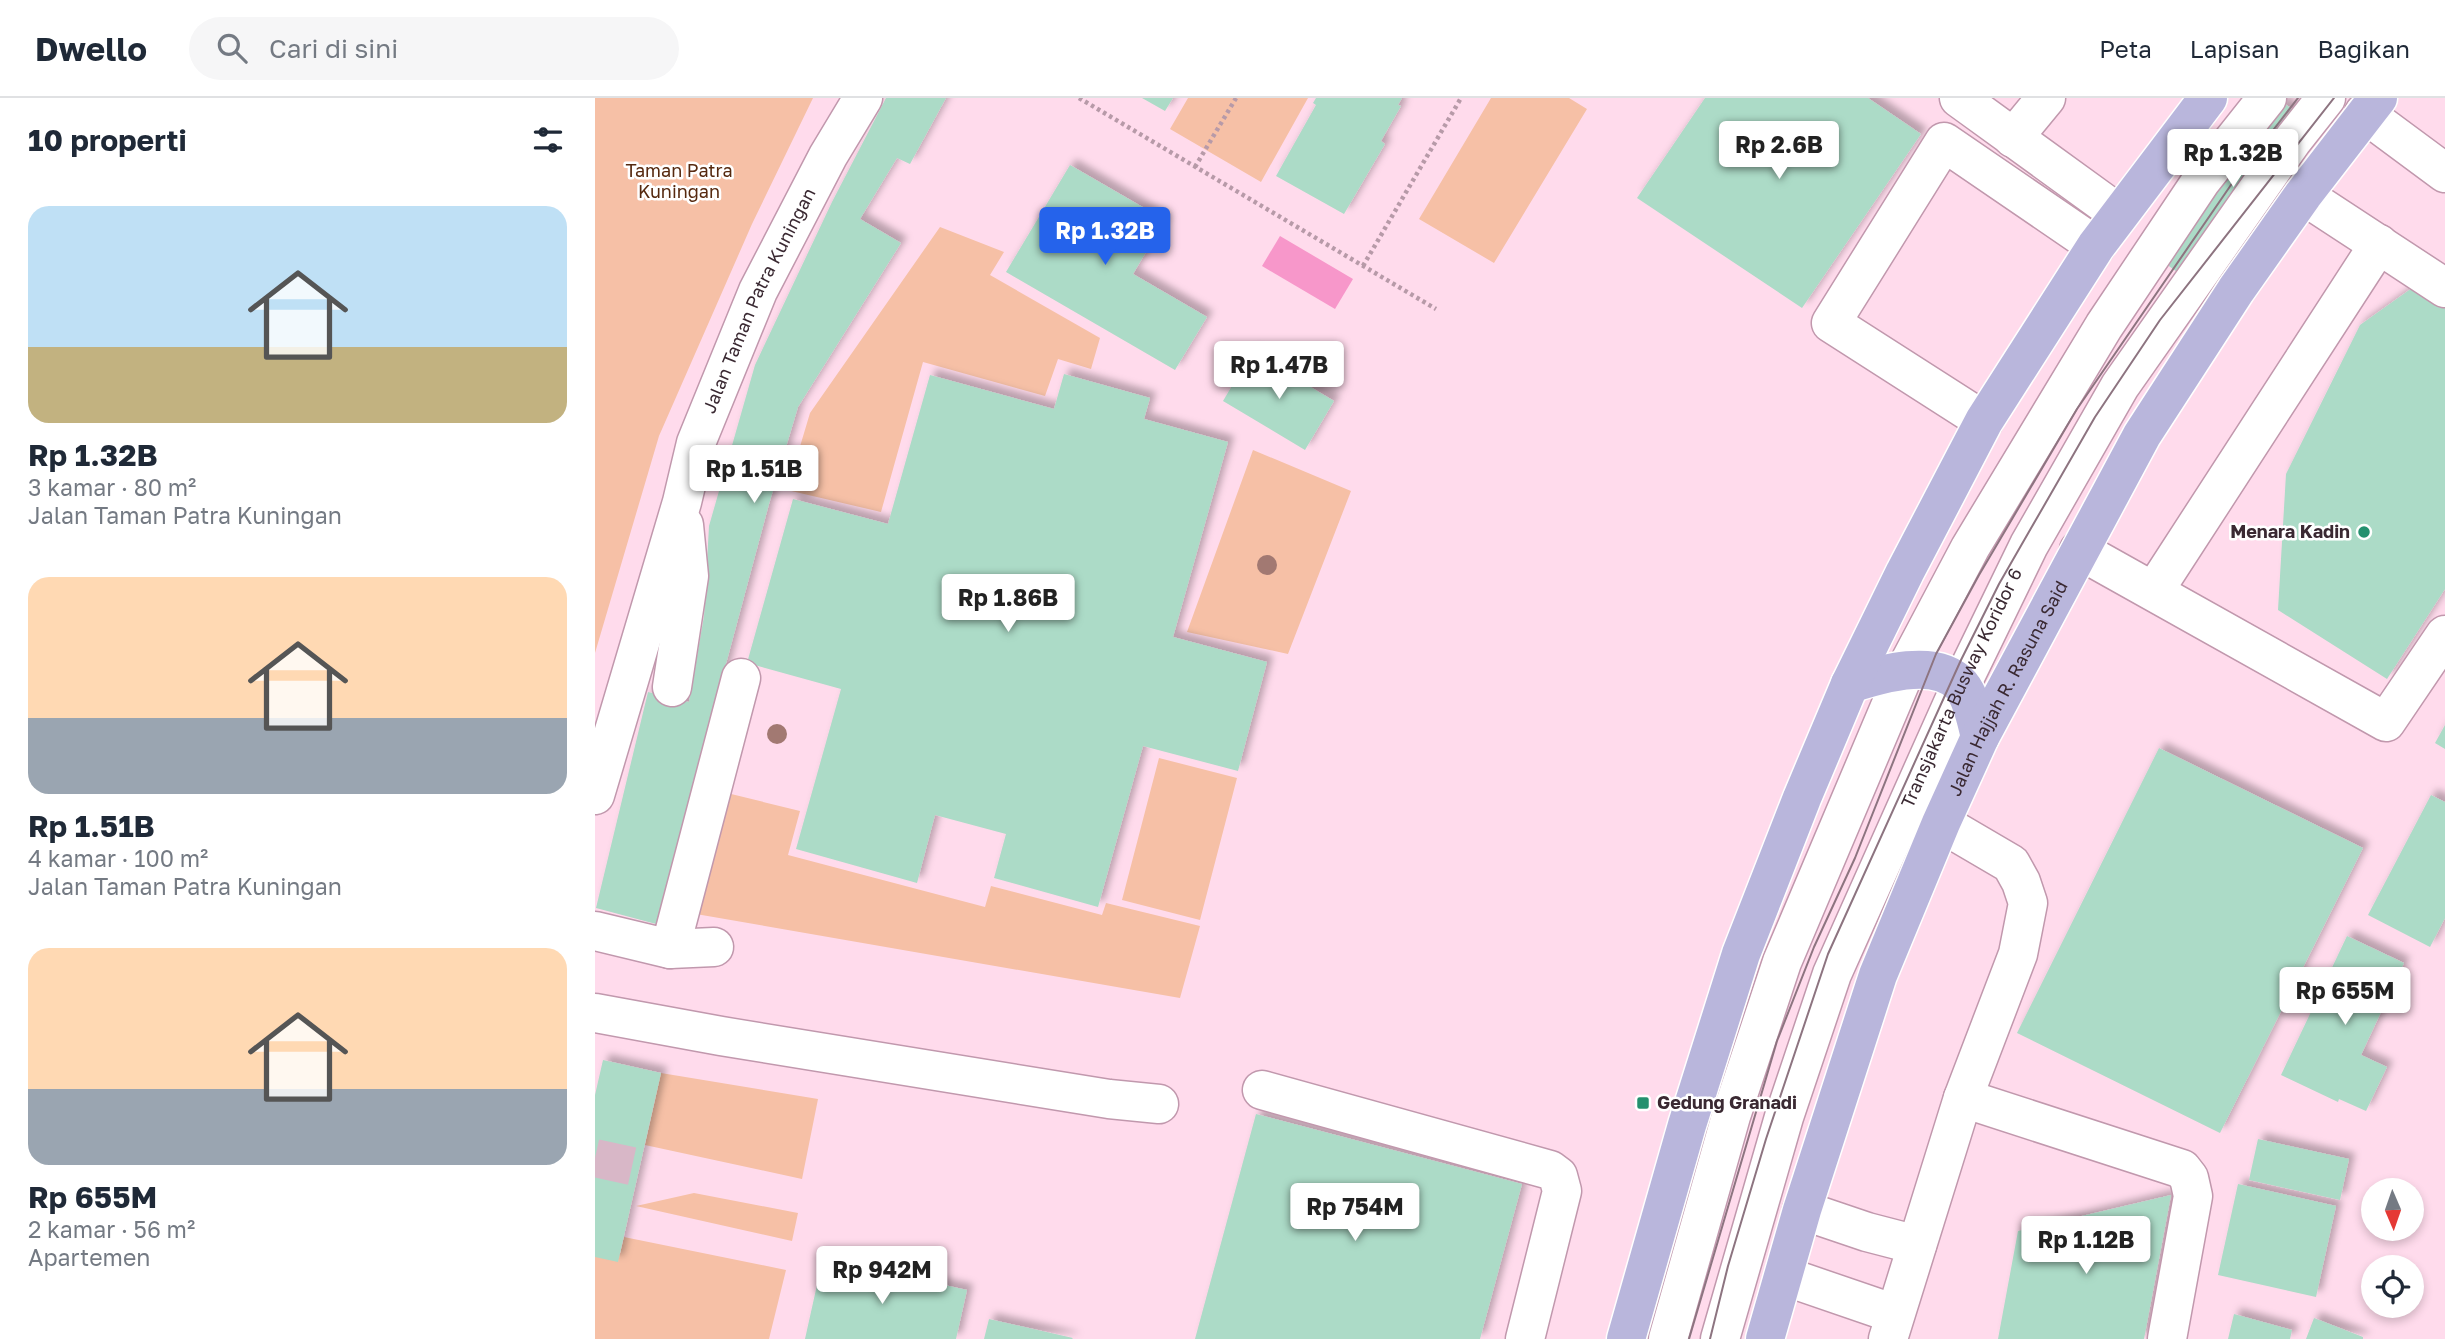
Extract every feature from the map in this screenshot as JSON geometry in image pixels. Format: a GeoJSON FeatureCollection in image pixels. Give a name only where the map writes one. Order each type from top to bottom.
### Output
{"type":"FeatureCollection","features":[{"type":"Feature","properties":{"kind":"main road"},"geometry":{"type":"LineString","coordinates":[[1626,1339],[1741,954],[1850,684],[1983,421],[2096,246],[2208,98]]}},
{"type":"Feature","properties":{"kind":"main road","name":"Jalan Hajjah R. Rasuna Said"},"geometry":{"type":"LineString","coordinates":[[1765,1339],[1802,1210],[1878,975],[1980,737],[2142,435],[2236,290],[2303,195],[2371,106]]}},
{"type":"Feature","properties":{"kind":"main road"},"geometry":{"type":"LineString","coordinates":[[1850,684],[1882,673],[1906,669],[1943,673],[1961,685],[1980,737]]}},
{"type":"Feature","properties":{"kind":"street","name":"Jalan Taman Patra Kuningan"},"geometry":{"type":"LineString","coordinates":[[595,795],[683,502],[696,443],[758,291],[828,156],[863,98]]}},
{"type":"Feature","properties":{"kind":"street"},"geometry":{"type":"LineString","coordinates":[[1959,98],[2119,214]]}},
{"type":"Feature","properties":{"kind":"street"},"geometry":{"type":"LineString","coordinates":[[2013,138],[2046,98]]}},
{"type":"Feature","properties":{"kind":"street"},"geometry":{"type":"LineString","coordinates":[[1668,1339],[1731,1116],[1782,962],[1906,669],[1970,548],[2104,326],[2201,181],[2267,98]]}},
{"type":"Feature","properties":{"kind":"street","name":"Transjakarta Busway Koridor 6"},"geometry":{"type":"LineString","coordinates":[[1720,1339],[1784,1118],[1832,974],[1961,685],[2029,545],[2120,386],[2292,141],[2326,98]]}},
{"type":"Feature","properties":{"kind":"street"},"geometry":{"type":"LineString","coordinates":[[2371,106],[2445,173]]}},
{"type":"Feature","properties":{"kind":"street"},"geometry":{"type":"LineString","coordinates":[[1983,421],[1831,323],[1944,142],[2096,246]]}},
{"type":"Feature","properties":{"kind":"street"},"geometry":{"type":"LineString","coordinates":[[2303,195],[2445,288]]}},
{"type":"Feature","properties":{"kind":"street"},"geometry":{"type":"LineString","coordinates":[[2154,591],[2379,244]]}},
{"type":"Feature","properties":{"kind":"street"},"geometry":{"type":"LineString","coordinates":[[672,687],[689,576],[683,502]]}},
{"type":"Feature","properties":{"kind":"street"},"geometry":{"type":"LineString","coordinates":[[2079,550],[2386,722],[2445,635]]}},
{"type":"Feature","properties":{"kind":"street"},"geometry":{"type":"LineString","coordinates":[[670,949],[741,678]]}},
{"type":"Feature","properties":{"kind":"street"},"geometry":{"type":"LineString","coordinates":[[1784,1276],[1892,1327],[1963,1098],[2018,954],[2028,903],[2011,864],[1941,823]]}},
{"type":"Feature","properties":{"kind":"street"},"geometry":{"type":"LineString","coordinates":[[595,931],[670,949],[715,947]]}},
{"type":"Feature","properties":{"kind":"street"},"geometry":{"type":"LineString","coordinates":[[595,1013],[1109,1099],[1159,1104]]}},
{"type":"Feature","properties":{"kind":"street"},"geometry":{"type":"LineString","coordinates":[[1262,1090],[1550,1170],[1558,1175],[1562,1191],[1525,1339]]}},
{"type":"Feature","properties":{"kind":"street"},"geometry":{"type":"LineString","coordinates":[[1963,1098],[2182,1168],[2189,1178],[2193,1196],[2167,1339]]}},
{"type":"Feature","properties":{"kind":"street"},"geometry":{"type":"LineString","coordinates":[[1802,1210],[1867,1232],[1917,1245]]}},
{"type":"Feature","properties":{"kind":"path"},"geometry":{"type":"LineString","coordinates":[[1079,98],[1436,309]]}},
{"type":"Feature","properties":{"kind":"path"},"geometry":{"type":"LineString","coordinates":[[1195,167],[1236,98]]}},
{"type":"Feature","properties":{"kind":"path"},"geometry":{"type":"LineString","coordinates":[[1363,267],[1461,98]]}},
{"type":"Feature","properties":{"kind":"green space","name":"Taman Patra Kuningan"},"geometry":{"type":"Polygon","coordinates":[[[595,98],[813,98],[752,224],[659,436],[595,653],[595,98]]]}},
{"type":"Feature","properties":{"kind":"green space"},"geometry":{"type":"Polygon","coordinates":[[[1188,98],[1308,98],[1261,182],[1170,129],[1188,98]]]}},
{"type":"Feature","properties":{"kind":"green space"},"geometry":{"type":"Polygon","coordinates":[[[1491,98],[1569,98],[1587,109],[1494,263],[1419,219],[1491,98]]]}},
{"type":"Feature","properties":{"kind":"green space"},"geometry":{"type":"Polygon","coordinates":[[[940,227],[1004,252],[990,275],[1100,338],[1091,369],[1058,359],[1045,396],[923,362],[881,512],[787,490],[810,413],[940,227]]]}},
{"type":"Feature","properties":{"kind":"green space"},"geometry":{"type":"Polygon","coordinates":[[[1253,450],[1351,491],[1288,654],[1187,632],[1253,450]]]}},
{"type":"Feature","properties":{"kind":"green space"},"geometry":{"type":"Polygon","coordinates":[[[1159,758],[1237,778],[1200,920],[1122,900],[1159,758]]]}},
{"type":"Feature","properties":{"kind":"green space"},"geometry":{"type":"Polygon","coordinates":[[[727,793],[800,811],[788,855],[985,907],[991,886],[1102,915],[1106,903],[1200,926],[1180,998],[696,914],[727,793]]]}},
{"type":"Feature","properties":{"kind":"green space"},"geometry":{"type":"Polygon","coordinates":[[[661,1073],[818,1099],[802,1179],[645,1145],[661,1073]]]}},
{"type":"Feature","properties":{"kind":"green space"},"geometry":{"type":"Polygon","coordinates":[[[694,1193],[798,1213],[792,1241],[636,1206],[694,1193]]]}},
{"type":"Feature","properties":{"kind":"green space"},"geometry":{"type":"Polygon","coordinates":[[[624,1237],[786,1270],[769,1339],[595,1339],[595,1249],[620,1254],[624,1237]]]}},
{"type":"Feature","properties":{"kind":"shaded area"},"geometry":{"type":"Polygon","coordinates":[[[1280,236],[1353,279],[1335,309],[1262,266],[1280,236]]]}},
{"type":"Feature","properties":{"kind":"building"},"geometry":{"type":"Polygon","coordinates":[[[886,98],[946,98],[910,164],[897,158],[860,219],[901,243],[798,407],[769,504],[656,924],[596,908],[648,692],[689,702],[704,616],[709,526],[755,365],[832,202],[886,98]]]}},
{"type":"Feature","properties":{"kind":"building"},"geometry":{"type":"Polygon","coordinates":[[[1142,98],[1173,98],[1165,111],[1142,98]]]}},
{"type":"Feature","properties":{"kind":"building"},"geometry":{"type":"Polygon","coordinates":[[[1316,98],[1402,98],[1398,105],[1401,106],[1381,141],[1385,144],[1344,214],[1276,176],[1316,105],[1313,103],[1316,98]]]}},
{"type":"Feature","properties":{"kind":"building"},"geometry":{"type":"Polygon","coordinates":[[[1705,98],[1868,98],[1921,134],[1802,308],[1637,198],[1705,98]]]}},
{"type":"Feature","properties":{"kind":"building"},"geometry":{"type":"Polygon","coordinates":[[[2281,101],[2303,117],[2184,277],[2162,261],[2281,101]]]}},
{"type":"Feature","properties":{"kind":"building"},"geometry":{"type":"Polygon","coordinates":[[[1070,165],[1165,220],[1133,274],[1207,317],[1175,370],[1006,272],[1070,165]]]}},
{"type":"Feature","properties":{"kind":"building","name":"Menara Kadin"},"geometry":{"type":"Polygon","coordinates":[[[2412,288],[2445,309],[2445,589],[2387,679],[2278,610],[2286,474],[2360,325],[2412,288]]]}},
{"type":"Feature","properties":{"kind":"building"},"geometry":{"type":"Polygon","coordinates":[[[1252,352],[1334,401],[1305,450],[1223,401],[1252,352]]]}},
{"type":"Feature","properties":{"kind":"building"},"geometry":{"type":"Polygon","coordinates":[[[1064,374],[1150,398],[1144,419],[1228,442],[1173,637],[1267,662],[1238,771],[1143,746],[1098,907],[994,878],[1006,834],[935,815],[917,883],[796,849],[841,689],[747,663],[793,499],[888,524],[930,375],[1054,409],[1064,374]]]}},
{"type":"Feature","properties":{"kind":"building"},"geometry":{"type":"Polygon","coordinates":[[[2445,725],[2445,749],[2435,743],[2445,725]]]}},
{"type":"Feature","properties":{"kind":"building"},"geometry":{"type":"Polygon","coordinates":[[[2159,748],[2363,848],[2220,1133],[2017,1033],[2159,748]]]}},
{"type":"Feature","properties":{"kind":"building"},"geometry":{"type":"Polygon","coordinates":[[[2431,795],[2445,802],[2445,918],[2430,947],[2368,915],[2431,795]]]}},
{"type":"Feature","properties":{"kind":"building"},"geometry":{"type":"Polygon","coordinates":[[[2347,936],[2404,963],[2361,1055],[2387,1067],[2366,1111],[2339,1099],[2338,1102],[2281,1075],[2347,936]]]}},
{"type":"Feature","properties":{"kind":"building"},"geometry":{"type":"Polygon","coordinates":[[[603,1060],[661,1073],[618,1262],[595,1257],[595,1095],[603,1060]]]}},
{"type":"Feature","properties":{"kind":"building"},"geometry":{"type":"Polygon","coordinates":[[[1256,1114],[1522,1184],[1480,1339],[1195,1339],[1256,1114]]]}},
{"type":"Feature","properties":{"kind":"building"},"geometry":{"type":"Polygon","coordinates":[[[2258,1139],[2349,1159],[2340,1200],[2249,1180],[2258,1139]]]}},
{"type":"Feature","properties":{"kind":"building"},"geometry":{"type":"Polygon","coordinates":[[[2238,1184],[2336,1206],[2316,1297],[2218,1275],[2238,1184]]]}},
{"type":"Feature","properties":{"kind":"building"},"geometry":{"type":"Polygon","coordinates":[[[2171,1195],[2144,1339],[1998,1339],[2018,1231],[2171,1195]]]}},
{"type":"Feature","properties":{"kind":"building"},"geometry":{"type":"Polygon","coordinates":[[[823,1258],[967,1290],[956,1339],[805,1339],[823,1258]]]}},
{"type":"Feature","properties":{"kind":"building"},"geometry":{"type":"Polygon","coordinates":[[[2234,1314],[2292,1330],[2290,1339],[2228,1339],[2234,1314]]]}},
{"type":"Feature","properties":{"kind":"building"},"geometry":{"type":"Polygon","coordinates":[[[2314,1318],[2363,1337],[2363,1339],[2306,1339],[2314,1318]]]}},
{"type":"Feature","properties":{"kind":"building"},"geometry":{"type":"Polygon","coordinates":[[[989,1319],[1073,1338],[984,1339],[989,1319]]]}},
{"type":"Feature","properties":{"kind":"tunnel"},"geometry":{"type":"LineString","coordinates":[[595,1158],[645,1169]]}},
{"type":"Feature","properties":{"kind":"tram line"},"geometry":{"type":"LineString","coordinates":[[1689,1339],[1777,1041],[1814,947],[1855,858],[1936,654],[1979,575],[2077,409],[2233,182],[2298,98]]}},
{"type":"Feature","properties":{"kind":"tram line"},"geometry":{"type":"LineString","coordinates":[[1710,1339],[1728,1266],[1766,1139],[1828,954],[1961,660],[1999,584],[2095,417],[2160,320],[2334,98]]}},
{"type":"Feature","properties":{"kind":"place","name":"Menara Kadin"},"geometry":{"type":"Point","coordinates":[2364,532]}},
{"type":"Feature","properties":{"kind":"place","name":"Gedung Granadi"},"geometry":{"type":"Point","coordinates":[1643,1103]}}]}
